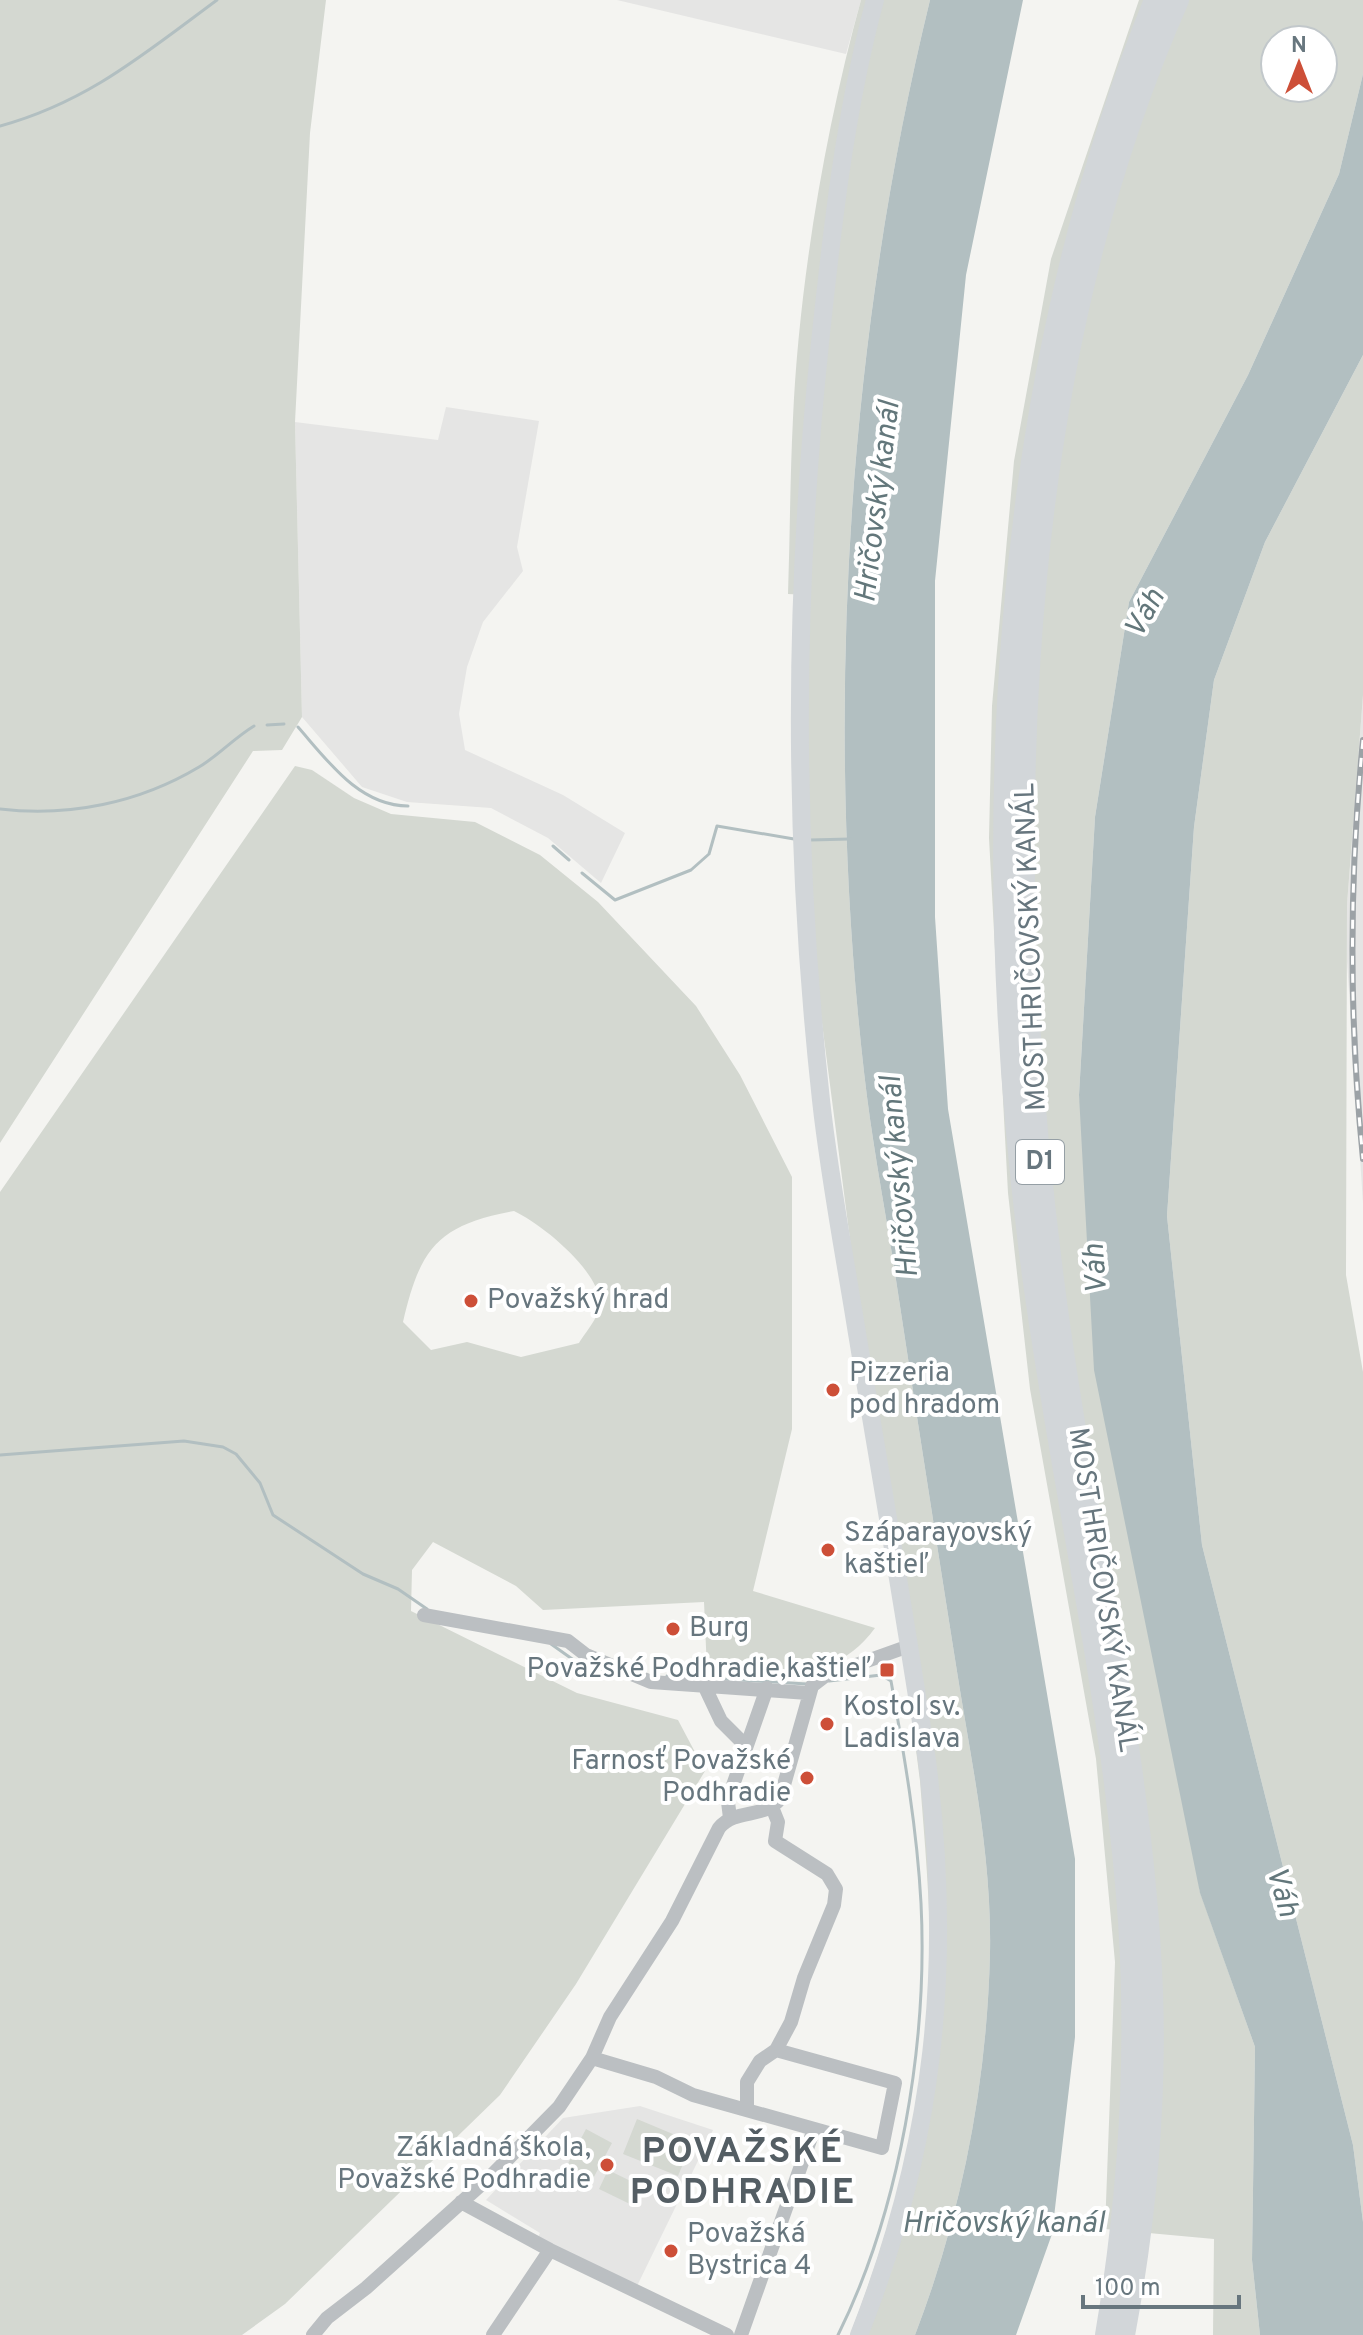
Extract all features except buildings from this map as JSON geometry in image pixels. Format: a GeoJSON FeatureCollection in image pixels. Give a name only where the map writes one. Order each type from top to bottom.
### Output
{"type":"FeatureCollection","features":[{"type":"Feature","properties":{"kind":"highway","name":"MOST HRIČOVSKÝ KANÁL"},"geometry":{"type":"LineString","coordinates":[[1106,2335],[1118,2260],[1130,2139],[1133,2082],[1129,1919],[1114,1781],[1044,1355],[1022,1184],[1009,1004],[1007,767],[1022,544],[1046,380],[1086,198],[1155,0]]}},
{"type":"Feature","properties":{"kind":"highway","name":"MOST HRIČOVSKÝ KANÁL"},"geometry":{"type":"LineString","coordinates":[[1124,2335],[1149,2156],[1152,2009],[1147,1917],[1133,1780],[1067,1376],[1048,1237],[1029,1001],[1025,823],[1034,626],[1060,411],[1089,271],[1123,142],[1149,67],[1178,0]]}},
{"type":"Feature","properties":{"kind":"main road"},"geometry":{"type":"LineString","coordinates":[[859,2335],[888,2261],[931,2078],[940,1929],[937,1857],[927,1761],[821,1104],[802,872],[798,751],[800,580],[809,447],[826,281],[844,158],[875,0]]}},
{"type":"Feature","properties":{"kind":"street"},"geometry":{"type":"LineString","coordinates":[[424,1615],[568,1641],[586,1655],[651,1682],[808,1693]]}},
{"type":"Feature","properties":{"kind":"street"},"geometry":{"type":"LineString","coordinates":[[313,2335],[552,2115],[592,2058],[610,2017],[672,1921],[713,1837],[730,1818],[772,1807],[783,1790],[808,1693],[825,1676],[909,1646]]}},
{"type":"Feature","properties":{"kind":"street"},"geometry":{"type":"LineString","coordinates":[[704,1687],[721,1721],[745,1745]]}},
{"type":"Feature","properties":{"kind":"street"},"geometry":{"type":"LineString","coordinates":[[730,1818],[728,1802],[767,1688]]}},
{"type":"Feature","properties":{"kind":"street"},"geometry":{"type":"LineString","coordinates":[[747,2109],[747,2082],[760,2061],[776,2050],[791,2022],[804,1978],[834,1905],[836,1889],[827,1874],[775,1841],[778,1822],[772,1807]]}},
{"type":"Feature","properties":{"kind":"street"},"geometry":{"type":"LineString","coordinates":[[592,2058],[656,2077],[693,2095],[882,2148],[895,2083],[776,2050]]}},
{"type":"Feature","properties":{"kind":"street"},"geometry":{"type":"LineString","coordinates":[[741,2335],[814,2129]]}},
{"type":"Feature","properties":{"kind":"street"},"geometry":{"type":"LineString","coordinates":[[461,2202],[550,2250],[727,2335]]}},
{"type":"Feature","properties":{"kind":"street"},"geometry":{"type":"LineString","coordinates":[[493,2335],[550,2250]]}},
{"type":"Feature","properties":{"kind":"shaded area"},"geometry":{"type":"Polygon","coordinates":[[[0,0],[326,0],[310,133],[295,422],[302,717],[282,750],[253,751],[0,1143],[0,0]]]}},
{"type":"Feature","properties":{"kind":"shaded area"},"geometry":{"type":"Polygon","coordinates":[[[617,0],[861,0],[846,54],[617,0]]]}},
{"type":"Feature","properties":{"kind":"shaded area"},"geometry":{"type":"Polygon","coordinates":[[[861,0],[930,0],[901,130],[879,263],[862,398],[850,533],[845,669],[846,804],[852,939],[870,1119],[979,1805],[990,1916],[984,2050],[969,2147],[946,2242],[915,2335],[850,2335],[886,2232],[920,2090],[930,1986],[929,1918],[920,1781],[818,992],[806,816],[808,595],[788,594],[793,418],[801,314],[825,154],[861,0]]]}},
{"type":"Feature","properties":{"kind":"shaded area"},"geometry":{"type":"Polygon","coordinates":[[[1139,0],[1363,0],[1363,74],[1339,174],[1248,375],[1129,602],[1095,817],[1079,1095],[1200,1892],[1255,2047],[1252,2260],[1260,2335],[1213,2335],[1214,2239],[1105,2229],[1115,1962],[1096,1759],[1030,1389],[1008,1193],[989,838],[992,706],[1014,461],[1051,259],[1139,0]]]}},
{"type":"Feature","properties":{"kind":"shaded area"},"geometry":{"type":"Polygon","coordinates":[[[1363,355],[1363,695],[1347,905],[1346,1275],[1363,1372],[1363,2222],[1353,2145],[1202,1545],[1167,1216],[1194,827],[1214,680],[1265,542],[1363,355]]]}},
{"type":"Feature","properties":{"kind":"shaded area"},"geometry":{"type":"Polygon","coordinates":[[[446,407],[539,421],[517,547],[523,571],[483,622],[467,667],[459,714],[465,750],[563,795],[625,833],[601,883],[548,838],[491,808],[407,802],[362,787],[302,717],[295,422],[438,440],[446,407]]]}},
{"type":"Feature","properties":{"kind":"shaded area"},"geometry":{"type":"Polygon","coordinates":[[[1363,695],[1363,1203],[1347,961],[1347,905],[1363,695]]]}},
{"type":"Feature","properties":{"kind":"shaded area"},"geometry":{"type":"Polygon","coordinates":[[[295,766],[312,770],[354,798],[391,814],[475,822],[540,855],[598,902],[696,1006],[740,1075],[792,1177],[792,1429],[753,1591],[875,1628],[858,1647],[820,1668],[777,1674],[707,1670],[704,1602],[543,1610],[516,1586],[433,1542],[412,1570],[411,1611],[577,1693],[678,1720],[705,1771],[576,1984],[500,2095],[285,2304],[242,2335],[0,2335],[0,1192],[295,766]],[[514,1211],[467,1224],[436,1244],[426,1258],[417,1275],[403,1322],[431,1350],[467,1342],[521,1357],[579,1343],[599,1310],[598,1292],[581,1264],[568,1250],[514,1211]]]}},
{"type":"Feature","properties":{"kind":"shaded area","name":"Základná škola, Považské Podhradie"},"geometry":{"type":"Polygon","coordinates":[[[640,2106],[713,2130],[637,2286],[538,2237],[540,2233],[486,2200],[563,2118],[640,2106]]]}},
{"type":"Feature","properties":{"kind":"shaded area"},"geometry":{"type":"Polygon","coordinates":[[[637,2119],[692,2142],[678,2176],[623,2154],[637,2119]]]}},
{"type":"Feature","properties":{"kind":"shaded area"},"geometry":{"type":"Polygon","coordinates":[[[586,2129],[612,2143],[588,2188],[562,2175],[586,2129]]]}},
{"type":"Feature","properties":{"kind":"shaded area"},"geometry":{"type":"Polygon","coordinates":[[[608,2170],[643,2187],[634,2206],[599,2189],[608,2170]]]}},
{"type":"Feature","properties":{"kind":"water","name":"Hričovský kanál"},"geometry":{"type":"Polygon","coordinates":[[[930,0],[1023,0],[966,275],[935,581],[935,917],[948,1109],[1075,1859],[1075,2037],[1052,2234],[1016,2335],[915,2335],[946,2242],[969,2147],[984,2050],[990,1916],[979,1805],[867,1096],[852,939],[846,805],[845,669],[850,533],[862,398],[879,263],[901,130],[930,0]]]}},
{"type":"Feature","properties":{"kind":"water","name":"Váh"},"geometry":{"type":"Polygon","coordinates":[[[1363,74],[1363,355],[1265,542],[1214,680],[1194,827],[1167,1216],[1202,1545],[1353,2145],[1363,2222],[1363,2335],[1260,2335],[1252,2260],[1255,2047],[1200,1893],[1094,1370],[1079,1095],[1095,817],[1129,602],[1248,375],[1339,174],[1363,74]]]}},
{"type":"Feature","properties":{"kind":"waterway"},"geometry":{"type":"LineString","coordinates":[[0,126],[32,116],[88,90],[140,57],[217,0]]}},
{"type":"Feature","properties":{"kind":"waterway"},"geometry":{"type":"LineString","coordinates":[[267,725],[284,724]]}},
{"type":"Feature","properties":{"kind":"waterway"},"geometry":{"type":"LineString","coordinates":[[0,809],[77,809],[128,798],[199,767],[254,726]]}},
{"type":"Feature","properties":{"kind":"waterway"},"geometry":{"type":"LineString","coordinates":[[298,727],[359,790],[390,804],[408,806]]}},
{"type":"Feature","properties":{"kind":"waterway"},"geometry":{"type":"LineString","coordinates":[[582,873],[615,900],[691,870],[709,854],[717,826],[794,839]]}},
{"type":"Feature","properties":{"kind":"waterway"},"geometry":{"type":"LineString","coordinates":[[810,840],[850,839]]}},
{"type":"Feature","properties":{"kind":"waterway"},"geometry":{"type":"LineString","coordinates":[[553,846],[569,860]]}},
{"type":"Feature","properties":{"kind":"waterway"},"geometry":{"type":"LineString","coordinates":[[0,1455],[184,1441],[223,1447],[236,1454],[260,1483],[273,1515],[363,1574],[398,1589],[427,1609]]}},
{"type":"Feature","properties":{"kind":"waterway"},"geometry":{"type":"LineString","coordinates":[[551,1644],[575,1661],[602,1669]]}},
{"type":"Feature","properties":{"kind":"waterway"},"geometry":{"type":"LineString","coordinates":[[829,1681],[881,1675],[891,1681],[916,1847],[922,1957],[914,2068],[893,2180],[860,2286],[838,2335]]}},
{"type":"Feature","properties":{"kind":"waterway"},"geometry":{"type":"LineString","coordinates":[[667,1676],[700,1678]]}},
{"type":"Feature","properties":{"kind":"waterway"},"geometry":{"type":"LineString","coordinates":[[707,1678],[807,1684]]}},
{"type":"Feature","properties":{"kind":"railway"},"geometry":{"type":"LineString","coordinates":[[1363,740],[1355,845],[1352,950],[1355,1054],[1363,1159]]}},
{"type":"Feature","properties":{"kind":"place","name":"Považský hrad"},"geometry":{"type":"Point","coordinates":[471,1301]}},
{"type":"Feature","properties":{"kind":"place","name":"Pizzeria pod hradom"},"geometry":{"type":"Point","coordinates":[833,1390]}},
{"type":"Feature","properties":{"kind":"place","name":"Száparayovský kaštieľ"},"geometry":{"type":"Point","coordinates":[828,1550]}},
{"type":"Feature","properties":{"kind":"place","name":"Burg"},"geometry":{"type":"Point","coordinates":[673,1629]}},
{"type":"Feature","properties":{"kind":"place","name":"Považské Podhradie,kaštieľ"},"geometry":{"type":"Point","coordinates":[887,1670]}},
{"type":"Feature","properties":{"kind":"place","name":"Kostol sv. Ladislava"},"geometry":{"type":"Point","coordinates":[827,1724]}},
{"type":"Feature","properties":{"kind":"place","name":"Farnosť Považské Podhradie"},"geometry":{"type":"Point","coordinates":[807,1778]}},
{"type":"Feature","properties":{"kind":"place","name":"Základná škola, Považské Podhradie"},"geometry":{"type":"Point","coordinates":[607,2165]}},
{"type":"Feature","properties":{"kind":"place","name":"Považská Bystrica 4"},"geometry":{"type":"Point","coordinates":[671,2251]}},
{"type":"Feature","properties":{"kind":"district","name":"POVAŽSKÉ PODHRADIE"},"geometry":{"type":"Point","coordinates":[743,2174]}}]}
